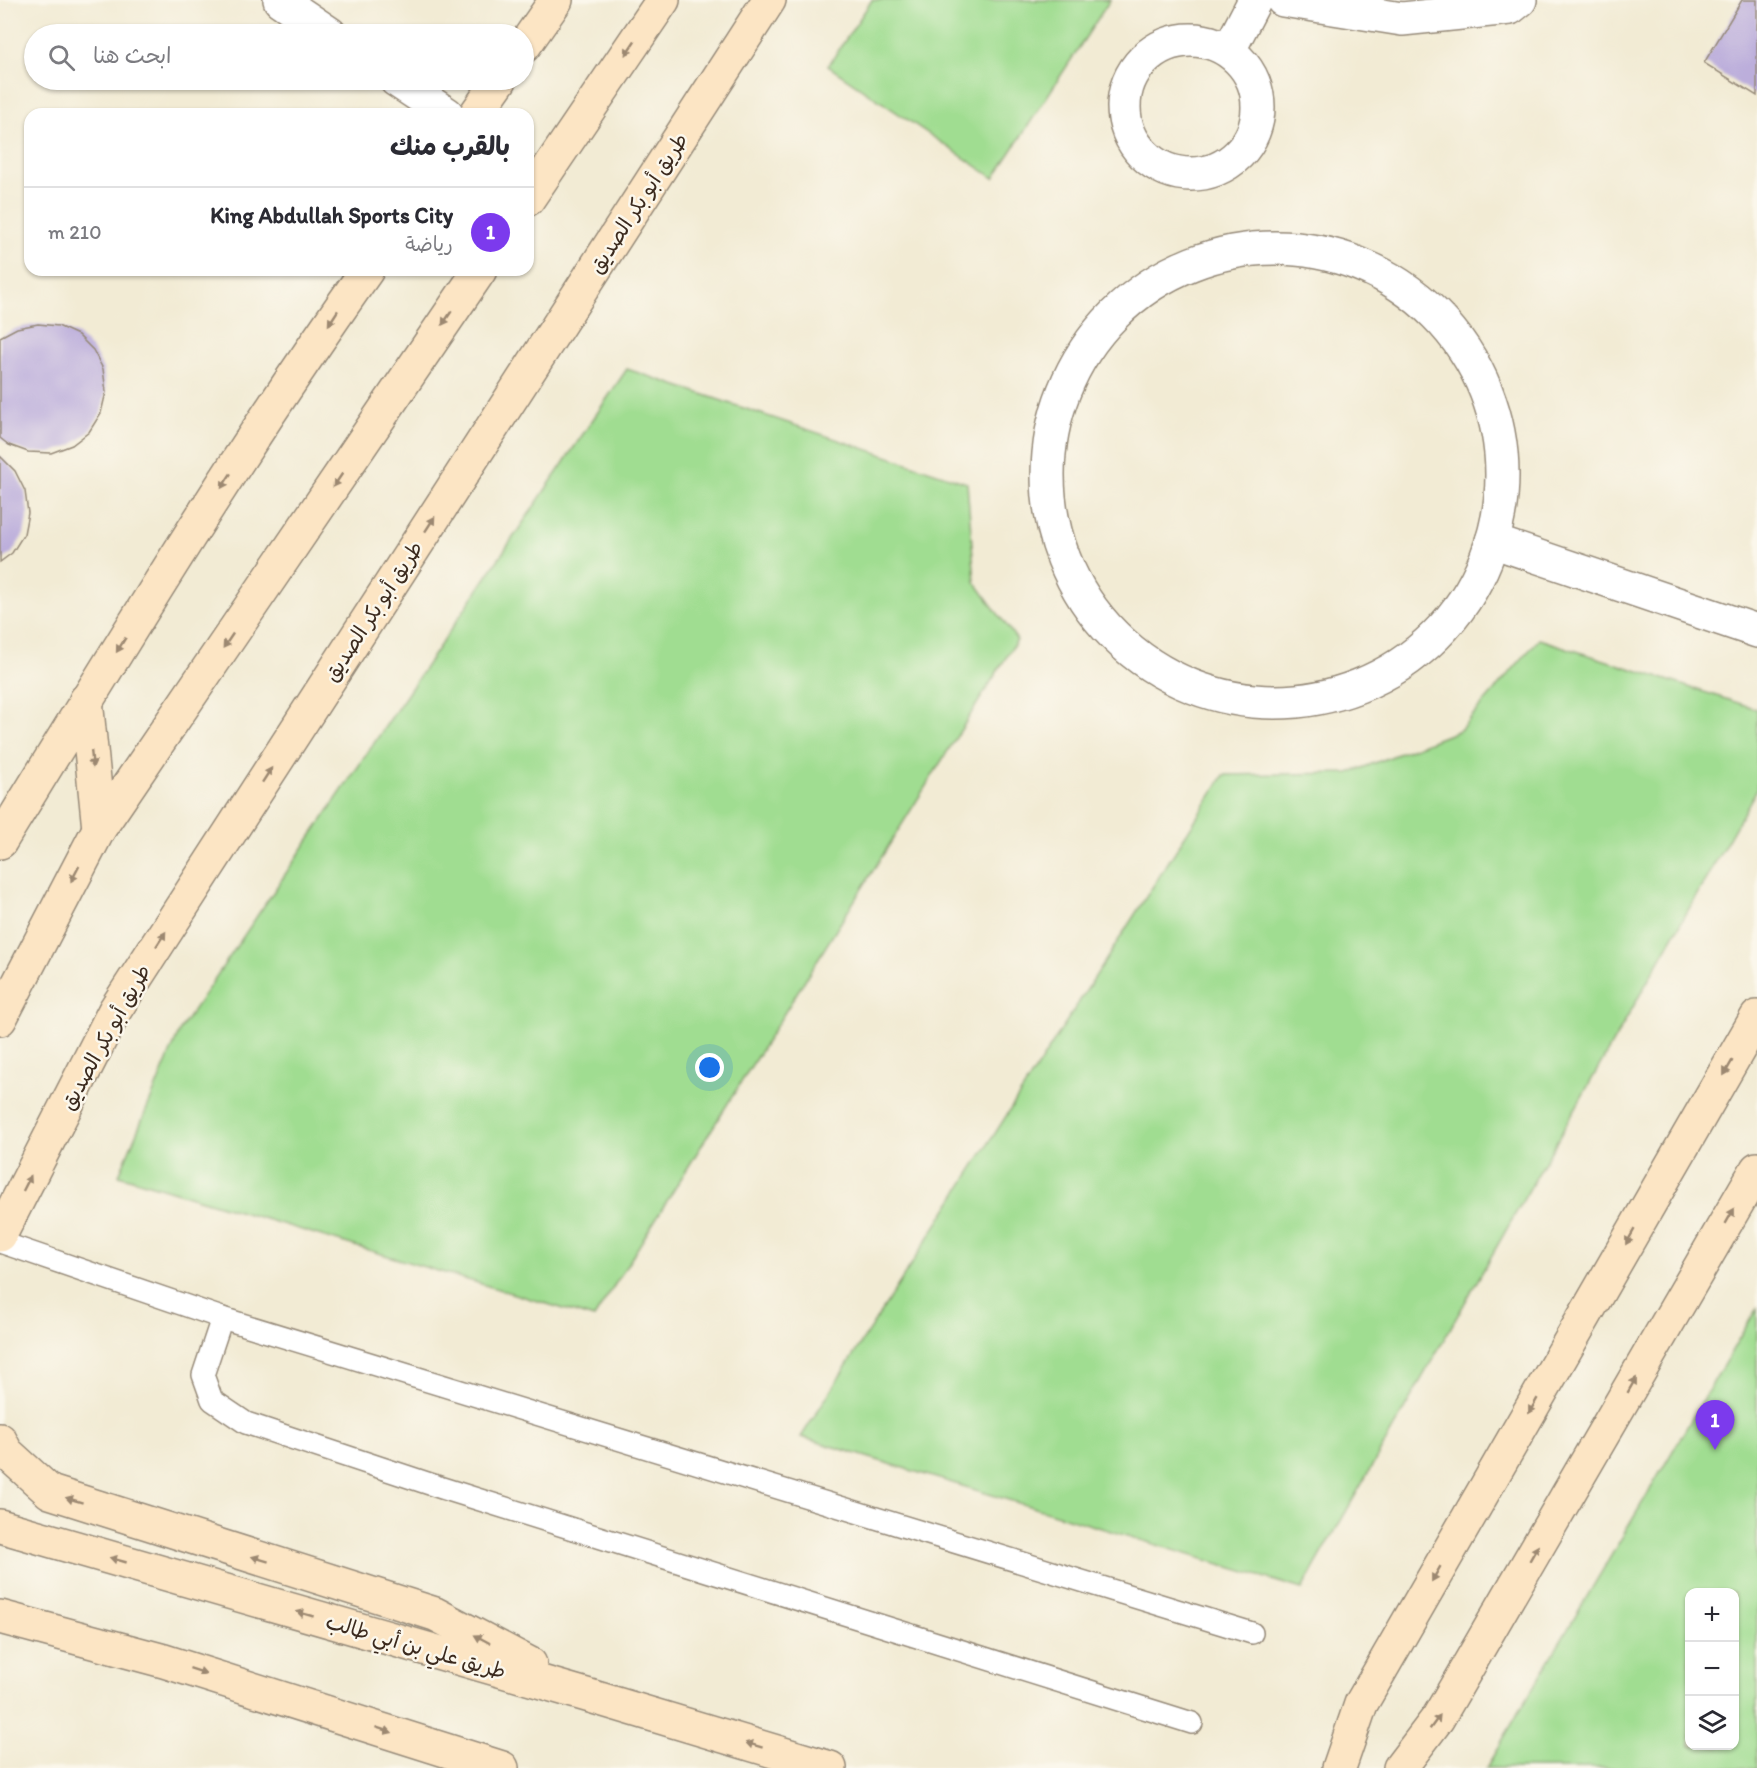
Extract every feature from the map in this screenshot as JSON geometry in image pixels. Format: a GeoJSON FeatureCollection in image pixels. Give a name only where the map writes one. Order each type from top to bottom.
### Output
{"type":"FeatureCollection","features":[{"type":"Feature","properties":{"kind":"main road"},"geometry":{"type":"LineString","coordinates":[[534,32],[556,0]]}},
{"type":"Feature","properties":{"kind":"main road"},"geometry":{"type":"LineString","coordinates":[[534,190],[663,0]]}},
{"type":"Feature","properties":{"kind":"main road","name":"طريق أبو بكر الصديق"},"geometry":{"type":"LineString","coordinates":[[0,1235],[115,1010],[769,0]]}},
{"type":"Feature","properties":{"kind":"main road"},"geometry":{"type":"LineString","coordinates":[[480,108],[493,90]]}},
{"type":"Feature","properties":{"kind":"main road"},"geometry":{"type":"LineString","coordinates":[[0,842],[86,700],[219,490],[363,276]]}},
{"type":"Feature","properties":{"kind":"main road"},"geometry":{"type":"LineString","coordinates":[[0,1020],[99,829],[476,276]]}},
{"type":"Feature","properties":{"kind":"main road"},"geometry":{"type":"LineString","coordinates":[[86,700],[99,829]]}},
{"type":"Feature","properties":{"kind":"main road"},"geometry":{"type":"LineString","coordinates":[[1340,1768],[1361,1704],[1757,1017]]}},
{"type":"Feature","properties":{"kind":"main road"},"geometry":{"type":"LineString","coordinates":[[1400,1768],[1438,1718],[1757,1169]]}},
{"type":"Feature","properties":{"kind":"main road"},"geometry":{"type":"LineString","coordinates":[[0,1440],[6,1452],[50,1492],[435,1614],[590,1696]]}},
{"type":"Feature","properties":{"kind":"main road","name":"طريق علي بن أبي طالب"},"geometry":{"type":"LineString","coordinates":[[0,1526],[590,1696],[830,1768]]}},
{"type":"Feature","properties":{"kind":"main road"},"geometry":{"type":"LineString","coordinates":[[0,1617],[164,1661],[502,1768]]}},
{"type":"Feature","properties":{"kind":"main road"},"geometry":{"type":"LineString","coordinates":[[0,1641],[164,1661]]}},
{"type":"Feature","properties":{"kind":"street"},"geometry":{"type":"LineString","coordinates":[[280,0],[315,24]]}},
{"type":"Feature","properties":{"kind":"street"},"geometry":{"type":"LineString","coordinates":[[1229,50],[1255,0]]}},
{"type":"Feature","properties":{"kind":"street"},"geometry":{"type":"LineString","coordinates":[[1283,0],[1402,20],[1510,8],[1520,0]]}},
{"type":"Feature","properties":{"kind":"street"},"geometry":{"type":"LineString","coordinates":[[1192,39],[1211,42],[1229,50],[1243,64],[1253,80],[1258,98],[1258,118],[1252,136],[1241,152],[1227,164],[1209,172],[1190,174],[1171,171],[1154,163],[1140,150],[1129,133],[1124,115],[1125,96],[1130,77],[1155,49],[1173,41],[1192,39]]}},
{"type":"Feature","properties":{"kind":"street"},"geometry":{"type":"LineString","coordinates":[[411,90],[438,108]]}},
{"type":"Feature","properties":{"kind":"street"},"geometry":{"type":"LineString","coordinates":[[1292,247],[1364,264],[1428,305],[1474,363],[1500,435],[1502,510],[1492,541],[1478,582],[1432,642],[1370,684],[1297,703],[1221,697],[1152,667],[1096,616],[1059,549],[1046,474],[1059,400],[1094,334],[1149,284],[1168,275],[1217,254],[1292,247]]}},
{"type":"Feature","properties":{"kind":"street"},"geometry":{"type":"LineString","coordinates":[[1492,541],[1757,631]]}},
{"type":"Feature","properties":{"kind":"lane"},"geometry":{"type":"LineString","coordinates":[[0,1242],[222,1318],[1252,1633]]}},
{"type":"Feature","properties":{"kind":"lane"},"geometry":{"type":"LineString","coordinates":[[222,1318],[203,1375],[212,1400],[246,1423],[442,1488],[1191,1723]]}},
{"type":"Feature","properties":{"kind":"green space"},"geometry":{"type":"Polygon","coordinates":[[[872,0],[1110,0],[994,178],[828,66],[872,0]]]}},
{"type":"Feature","properties":{"kind":"green space"},"geometry":{"type":"Polygon","coordinates":[[[627,369],[967,483],[975,582],[1017,640],[594,1318],[119,1175],[180,1030],[627,369]]]}},
{"type":"Feature","properties":{"kind":"green space"},"geometry":{"type":"Polygon","coordinates":[[[1539,639],[1757,709],[1757,789],[1302,1589],[801,1437],[1224,775],[1349,773],[1460,730],[1539,639]]]}},
{"type":"Feature","properties":{"kind":"green space"},"geometry":{"type":"Polygon","coordinates":[[[1757,1308],[1757,1768],[1486,1768],[1757,1308]]]}},
{"type":"Feature","properties":{"kind":"building"},"geometry":{"type":"Polygon","coordinates":[[[1742,0],[1757,0],[1757,96],[1704,63],[1742,0]]]}},
{"type":"Feature","properties":{"kind":"building"},"geometry":{"type":"Polygon","coordinates":[[[38,324],[58,326],[78,335],[93,350],[103,369],[106,392],[101,413],[89,432],[72,445],[51,453],[28,452],[9,445],[0,438],[0,337],[17,328],[38,324]]]}},
{"type":"Feature","properties":{"kind":"building"},"geometry":{"type":"Polygon","coordinates":[[[0,456],[15,471],[25,491],[28,513],[24,534],[12,553],[0,562],[0,456]]]}},
{"type":"Feature","properties":{"kind":"place","name":"King Abdullah Sports City"},"geometry":{"type":"Point","coordinates":[1715,1450]}}]}
